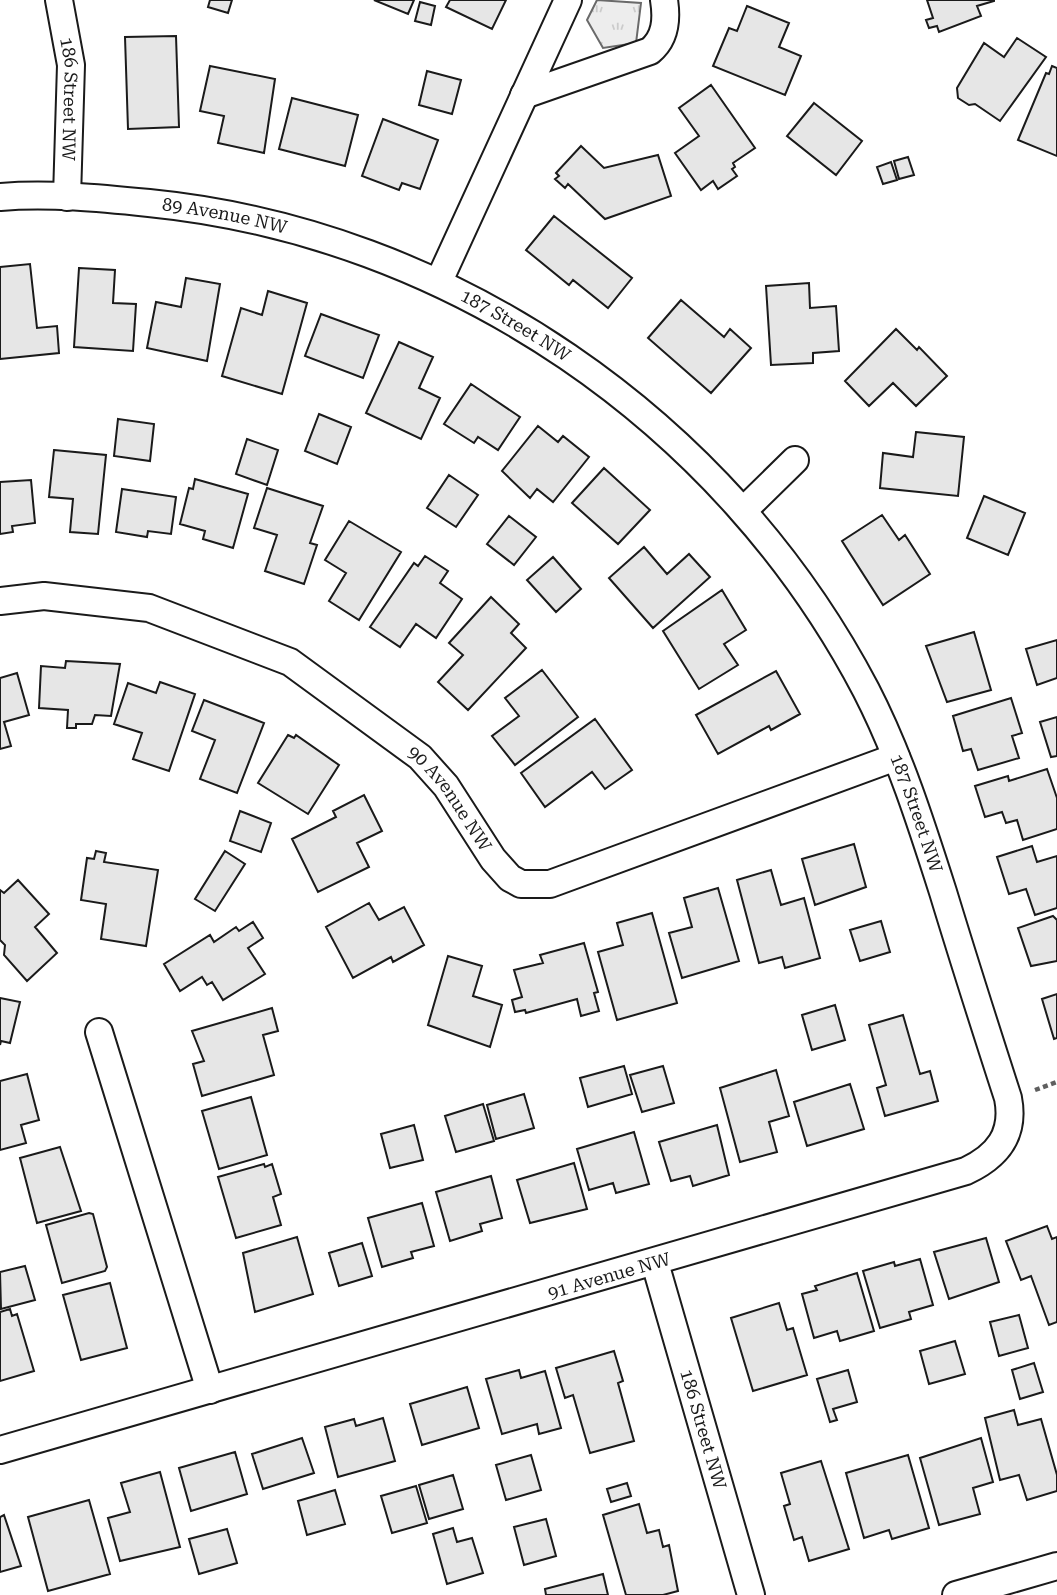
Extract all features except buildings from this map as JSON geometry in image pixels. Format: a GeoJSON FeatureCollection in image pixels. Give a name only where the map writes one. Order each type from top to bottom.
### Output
{"type":"FeatureCollection","features":[{"type":"Feature","properties":{"kind":"street","name":"186 Street NW"},"geometry":{"type":"LineString","coordinates":[[59,0],[71,65],[67,197]]}},
{"type":"Feature","properties":{"kind":"street"},"geometry":{"type":"LineString","coordinates":[[439,281],[568,0]]}},
{"type":"Feature","properties":{"kind":"street"},"geometry":{"type":"LineString","coordinates":[[524,95],[650,51],[659,44],[663,35],[664,0]]}},
{"type":"Feature","properties":{"kind":"street","name":"89 Avenue NW"},"geometry":{"type":"LineString","coordinates":[[0,197],[67,197],[167,204],[263,221],[369,252],[439,281]]}},
{"type":"Feature","properties":{"kind":"street","name":"187 Street NW"},"geometry":{"type":"LineString","coordinates":[[439,281],[487,305],[586,369],[663,431],[743,511],[819,610],[866,691],[896,757],[918,815],[1008,1098],[1011,1124],[1000,1147]]}},
{"type":"Feature","properties":{"kind":"street"},"geometry":{"type":"LineString","coordinates":[[743,511],[795,460]]}},
{"type":"Feature","properties":{"kind":"street","name":"90 Avenue NW"},"geometry":{"type":"LineString","coordinates":[[0,601],[44,596],[149,608],[290,662],[420,757],[460,805],[493,859],[510,878],[522,884],[550,884],[896,757]]}},
{"type":"Feature","properties":{"kind":"street"},"geometry":{"type":"LineString","coordinates":[[99,1032],[210,1390]]}},
{"type":"Feature","properties":{"kind":"street","name":"91 Avenue NW"},"geometry":{"type":"LineString","coordinates":[[0,1450],[966,1171],[980,1165],[1000,1147]]}},
{"type":"Feature","properties":{"kind":"street","name":"186 Street NW"},"geometry":{"type":"LineString","coordinates":[[655,1263],[751,1595]]}},
{"type":"Feature","properties":{"kind":"street"},"geometry":{"type":"LineString","coordinates":[[956,1595],[1057,1566]]}},
{"type":"Feature","properties":{"kind":"green space"},"geometry":{"type":"Polygon","coordinates":[[[597,0],[641,3],[636,43],[603,48],[587,20],[597,0]]]}}]}
